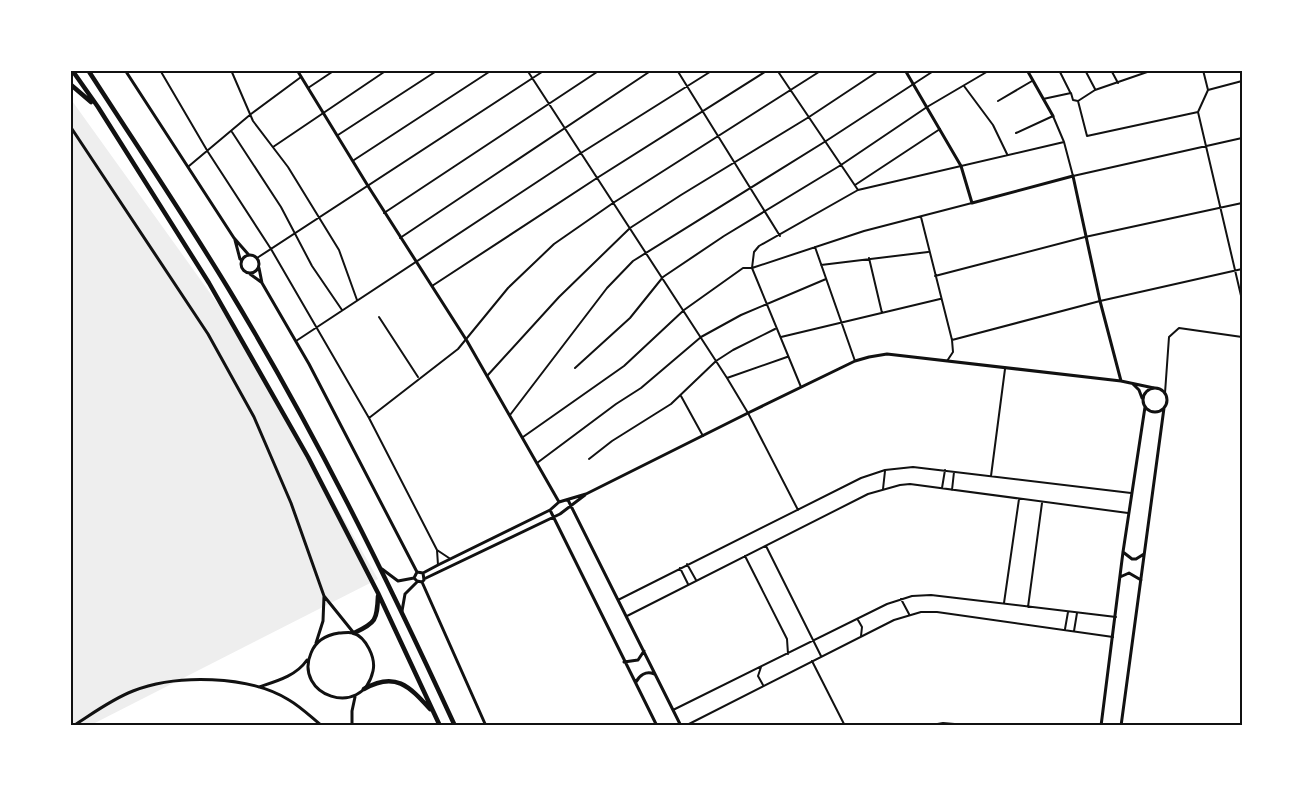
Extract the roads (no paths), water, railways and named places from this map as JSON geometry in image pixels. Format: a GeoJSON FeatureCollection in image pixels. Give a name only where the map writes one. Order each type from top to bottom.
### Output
{"type":"FeatureCollection","features":[{"type":"Feature","properties":{"kind":"highway"},"geometry":{"type":"LineString","coordinates":[[72,70],[98,107],[209,283],[308,458],[378,593],[440,726]]}},
{"type":"Feature","properties":{"kind":"highway"},"geometry":{"type":"LineString","coordinates":[[88,70],[228,288],[318,447],[402,611],[455,726]]}},
{"type":"Feature","properties":{"kind":"highway"},"geometry":{"type":"LineString","coordinates":[[70,84],[98,107]]}},
{"type":"Feature","properties":{"kind":"highway"},"geometry":{"type":"LineString","coordinates":[[354,633],[375,620],[378,593]]}},
{"type":"Feature","properties":{"kind":"highway"},"geometry":{"type":"LineString","coordinates":[[364,689],[384,681],[399,682],[411,688],[434,712]]}},
{"type":"Feature","properties":{"kind":"street"},"geometry":{"type":"LineString","coordinates":[[125,70],[234,238],[249,254],[257,258]]}},
{"type":"Feature","properties":{"kind":"street"},"geometry":{"type":"LineString","coordinates":[[160,70],[208,152],[271,249],[369,418],[437,550],[438,565]]}},
{"type":"Feature","properties":{"kind":"street"},"geometry":{"type":"LineString","coordinates":[[231,70],[253,121],[288,167],[339,250],[357,300]]}},
{"type":"Feature","properties":{"kind":"street"},"geometry":{"type":"LineString","coordinates":[[297,70],[384,213],[466,341],[559,502]]}},
{"type":"Feature","properties":{"kind":"street"},"geometry":{"type":"LineString","coordinates":[[308,88],[335,70]]}},
{"type":"Feature","properties":{"kind":"street"},"geometry":{"type":"LineString","coordinates":[[273,147],[387,70]]}},
{"type":"Feature","properties":{"kind":"street"},"geometry":{"type":"LineString","coordinates":[[338,135],[438,70]]}},
{"type":"Feature","properties":{"kind":"street"},"geometry":{"type":"LineString","coordinates":[[353,161],[492,70]]}},
{"type":"Feature","properties":{"kind":"street"},"geometry":{"type":"LineString","coordinates":[[527,70],[663,277],[748,412],[798,510]]}},
{"type":"Feature","properties":{"kind":"street"},"geometry":{"type":"LineString","coordinates":[[257,258],[545,70]]}},
{"type":"Feature","properties":{"kind":"street"},"geometry":{"type":"LineString","coordinates":[[384,213],[600,70]]}},
{"type":"Feature","properties":{"kind":"street"},"geometry":{"type":"LineString","coordinates":[[400,238],[652,70]]}},
{"type":"Feature","properties":{"kind":"street"},"geometry":{"type":"LineString","coordinates":[[677,70],[780,236]]}},
{"type":"Feature","properties":{"kind":"street"},"geometry":{"type":"LineString","coordinates":[[296,341],[581,153],[713,70]]}},
{"type":"Feature","properties":{"kind":"street"},"geometry":{"type":"LineString","coordinates":[[431,286],[768,70]]}},
{"type":"Feature","properties":{"kind":"street"},"geometry":{"type":"LineString","coordinates":[[777,70],[858,190]]}},
{"type":"Feature","properties":{"kind":"street"},"geometry":{"type":"LineString","coordinates":[[369,418],[466,341],[508,288],[554,244],[613,203],[822,70]]}},
{"type":"Feature","properties":{"kind":"street"},"geometry":{"type":"LineString","coordinates":[[487,376],[559,297],[630,228],[880,70]]}},
{"type":"Feature","properties":{"kind":"street"},"geometry":{"type":"LineString","coordinates":[[905,70],[961,166],[972,203]]}},
{"type":"Feature","properties":{"kind":"street"},"geometry":{"type":"LineString","coordinates":[[510,415],[606,288],[633,261],[935,70]]}},
{"type":"Feature","properties":{"kind":"street"},"geometry":{"type":"LineString","coordinates":[[574,368],[630,318],[663,277],[723,236],[841,165],[927,107],[990,70]]}},
{"type":"Feature","properties":{"kind":"street"},"geometry":{"type":"LineString","coordinates":[[1027,70],[1065,142],[1085,237],[1121,381]]}},
{"type":"Feature","properties":{"kind":"street"},"geometry":{"type":"LineString","coordinates":[[1059,70],[1073,100],[1078,101]]}},
{"type":"Feature","properties":{"kind":"street"},"geometry":{"type":"LineString","coordinates":[[1085,70],[1095,90]]}},
{"type":"Feature","properties":{"kind":"street"},"geometry":{"type":"LineString","coordinates":[[1111,70],[1118,83]]}},
{"type":"Feature","properties":{"kind":"street"},"geometry":{"type":"LineString","coordinates":[[1139,70],[1142,75]]}},
{"type":"Feature","properties":{"kind":"street"},"geometry":{"type":"LineString","coordinates":[[1078,101],[1095,90],[1153,70]]}},
{"type":"Feature","properties":{"kind":"street"},"geometry":{"type":"LineString","coordinates":[[1203,70],[1208,90],[1198,112],[1242,300]]}},
{"type":"Feature","properties":{"kind":"street"},"geometry":{"type":"LineString","coordinates":[[189,166],[251,114],[301,77]]}},
{"type":"Feature","properties":{"kind":"street"},"geometry":{"type":"LineString","coordinates":[[998,101],[1033,80]]}},
{"type":"Feature","properties":{"kind":"street"},"geometry":{"type":"LineString","coordinates":[[1208,90],[1242,81]]}},
{"type":"Feature","properties":{"kind":"street"},"geometry":{"type":"LineString","coordinates":[[964,86],[993,125],[1007,155]]}},
{"type":"Feature","properties":{"kind":"street"},"geometry":{"type":"LineString","coordinates":[[1043,99],[1071,93]]}},
{"type":"Feature","properties":{"kind":"street"},"geometry":{"type":"LineString","coordinates":[[1078,101],[1087,136],[1198,112]]}},
{"type":"Feature","properties":{"kind":"street"},"geometry":{"type":"LineString","coordinates":[[1016,133],[1053,116]]}},
{"type":"Feature","properties":{"kind":"street"},"geometry":{"type":"LineString","coordinates":[[70,126],[208,334],[255,417],[291,503],[324,596],[354,633],[364,641],[373,657],[373,672],[364,689],[355,697],[352,726]]}},
{"type":"Feature","properties":{"kind":"street"},"geometry":{"type":"LineString","coordinates":[[855,185],[940,129]]}},
{"type":"Feature","properties":{"kind":"street"},"geometry":{"type":"LineString","coordinates":[[232,132],[281,207],[312,266],[342,310]]}},
{"type":"Feature","properties":{"kind":"street"},"geometry":{"type":"LineString","coordinates":[[523,437],[624,366],[684,310],[743,268],[749,266],[752,268],[864,231],[1072,176],[1242,138]]}},
{"type":"Feature","properties":{"kind":"street"},"geometry":{"type":"LineString","coordinates":[[801,387],[752,268],[754,252],[759,246],[858,190],[1065,142]]}},
{"type":"Feature","properties":{"kind":"street"},"geometry":{"type":"LineString","coordinates":[[935,276],[1085,237],[1242,203]]}},
{"type":"Feature","properties":{"kind":"street"},"geometry":{"type":"LineString","coordinates":[[921,216],[928,252],[952,340],[953,352],[947,362]]}},
{"type":"Feature","properties":{"kind":"street"},"geometry":{"type":"LineString","coordinates":[[234,238],[242,268],[262,284],[296,341],[417,572],[416,580],[405,594],[402,611]]}},
{"type":"Feature","properties":{"kind":"street"},"geometry":{"type":"LineString","coordinates":[[815,247],[855,361]]}},
{"type":"Feature","properties":{"kind":"street"},"geometry":{"type":"LineString","coordinates":[[821,265],[928,252]]}},
{"type":"Feature","properties":{"kind":"street"},"geometry":{"type":"LineString","coordinates":[[241,261],[244,255],[249,254]]}},
{"type":"Feature","properties":{"kind":"street"},"geometry":{"type":"LineString","coordinates":[[257,258],[262,284]]}},
{"type":"Feature","properties":{"kind":"street"},"geometry":{"type":"LineString","coordinates":[[869,258],[882,313]]}},
{"type":"Feature","properties":{"kind":"street"},"geometry":{"type":"LineString","coordinates":[[250,274],[259,268]]}},
{"type":"Feature","properties":{"kind":"street"},"geometry":{"type":"LineString","coordinates":[[952,340],[1100,301],[1242,269]]}},
{"type":"Feature","properties":{"kind":"street"},"geometry":{"type":"LineString","coordinates":[[537,463],[641,388],[702,338],[726,322],[826,279]]}},
{"type":"Feature","properties":{"kind":"street"},"geometry":{"type":"LineString","coordinates":[[781,337],[940,299]]}},
{"type":"Feature","properties":{"kind":"street"},"geometry":{"type":"LineString","coordinates":[[379,317],[419,378]]}},
{"type":"Feature","properties":{"kind":"street"},"geometry":{"type":"LineString","coordinates":[[590,459],[612,441],[681,396],[716,361],[777,328]]}},
{"type":"Feature","properties":{"kind":"street"},"geometry":{"type":"LineString","coordinates":[[1121,726],[1164,408],[1167,400],[1165,393],[1169,337],[1179,328],[1242,337]]}},
{"type":"Feature","properties":{"kind":"street"},"geometry":{"type":"LineString","coordinates":[[417,572],[423,573],[550,510],[559,502],[586,494],[855,361],[887,354],[1121,381],[1154,388],[1165,393]]}},
{"type":"Feature","properties":{"kind":"street"},"geometry":{"type":"LineString","coordinates":[[727,378],[788,357]]}},
{"type":"Feature","properties":{"kind":"street"},"geometry":{"type":"LineString","coordinates":[[991,477],[1005,369]]}},
{"type":"Feature","properties":{"kind":"street"},"geometry":{"type":"LineString","coordinates":[[1101,726],[1131,493],[1145,407],[1139,390],[1131,383]]}},
{"type":"Feature","properties":{"kind":"street"},"geometry":{"type":"LineString","coordinates":[[1143,400],[1146,392],[1154,388]]}},
{"type":"Feature","properties":{"kind":"street"},"geometry":{"type":"LineString","coordinates":[[681,396],[703,436]]}},
{"type":"Feature","properties":{"kind":"street"},"geometry":{"type":"LineString","coordinates":[[1145,407],[1154,412],[1164,408]]}},
{"type":"Feature","properties":{"kind":"street"},"geometry":{"type":"LineString","coordinates":[[618,600],[861,478],[885,470],[913,467],[1131,493]]}},
{"type":"Feature","properties":{"kind":"street"},"geometry":{"type":"LineString","coordinates":[[883,489],[885,470]]}},
{"type":"Feature","properties":{"kind":"street"},"geometry":{"type":"LineString","coordinates":[[942,488],[945,471]]}},
{"type":"Feature","properties":{"kind":"street"},"geometry":{"type":"LineString","coordinates":[[952,490],[954,472]]}},
{"type":"Feature","properties":{"kind":"street"},"geometry":{"type":"LineString","coordinates":[[627,616],[868,494],[883,489],[910,484],[1129,513]]}},
{"type":"Feature","properties":{"kind":"street"},"geometry":{"type":"LineString","coordinates":[[379,567],[398,581],[423,580],[553,516],[586,494]]}},
{"type":"Feature","properties":{"kind":"street"},"geometry":{"type":"LineString","coordinates":[[1004,604],[1020,499]]}},
{"type":"Feature","properties":{"kind":"street"},"geometry":{"type":"LineString","coordinates":[[568,500],[683,726],[909,614],[937,612],[1113,637]]}},
{"type":"Feature","properties":{"kind":"street"},"geometry":{"type":"LineString","coordinates":[[1028,607],[1042,502]]}},
{"type":"Feature","properties":{"kind":"street"},"geometry":{"type":"LineString","coordinates":[[550,510],[656,724]]}},
{"type":"Feature","properties":{"kind":"street"},"geometry":{"type":"LineString","coordinates":[[766,546],[822,656]]}},
{"type":"Feature","properties":{"kind":"street"},"geometry":{"type":"LineString","coordinates":[[437,550],[451,559]]}},
{"type":"Feature","properties":{"kind":"street"},"geometry":{"type":"LineString","coordinates":[[1123,552],[1137,560],[1144,554]]}},
{"type":"Feature","properties":{"kind":"street"},"geometry":{"type":"LineString","coordinates":[[745,556],[787,639],[788,654]]}},
{"type":"Feature","properties":{"kind":"street"},"geometry":{"type":"LineString","coordinates":[[687,564],[696,581]]}},
{"type":"Feature","properties":{"kind":"street"},"geometry":{"type":"LineString","coordinates":[[680,568],[688,584]]}},
{"type":"Feature","properties":{"kind":"street"},"geometry":{"type":"LineString","coordinates":[[423,573],[423,580],[486,726]]}},
{"type":"Feature","properties":{"kind":"street"},"geometry":{"type":"LineString","coordinates":[[1120,577],[1130,573],[1141,580]]}},
{"type":"Feature","properties":{"kind":"street"},"geometry":{"type":"LineString","coordinates":[[673,710],[901,598],[931,595],[1116,617]]}},
{"type":"Feature","properties":{"kind":"street"},"geometry":{"type":"LineString","coordinates":[[257,687],[283,679],[303,666],[316,643],[323,621],[324,596]]}},
{"type":"Feature","properties":{"kind":"street"},"geometry":{"type":"LineString","coordinates":[[901,598],[909,614]]}},
{"type":"Feature","properties":{"kind":"street"},"geometry":{"type":"LineString","coordinates":[[1065,629],[1068,612]]}},
{"type":"Feature","properties":{"kind":"street"},"geometry":{"type":"LineString","coordinates":[[1074,631],[1077,613]]}},
{"type":"Feature","properties":{"kind":"street"},"geometry":{"type":"LineString","coordinates":[[857,619],[862,627],[861,636]]}},
{"type":"Feature","properties":{"kind":"street"},"geometry":{"type":"LineString","coordinates":[[316,643],[330,634],[354,633]]}},
{"type":"Feature","properties":{"kind":"street"},"geometry":{"type":"LineString","coordinates":[[624,662],[638,660],[644,651]]}},
{"type":"Feature","properties":{"kind":"street"},"geometry":{"type":"LineString","coordinates":[[308,658],[309,675],[319,690],[334,698],[355,697]]}},
{"type":"Feature","properties":{"kind":"street"},"geometry":{"type":"LineString","coordinates":[[812,661],[845,726]]}},
{"type":"Feature","properties":{"kind":"street"},"geometry":{"type":"LineString","coordinates":[[761,667],[758,676],[763,685]]}},
{"type":"Feature","properties":{"kind":"street"},"geometry":{"type":"LineString","coordinates":[[636,682],[646,673],[655,674]]}},
{"type":"Feature","properties":{"kind":"street"},"geometry":{"type":"LineString","coordinates":[[73,726],[131,691],[177,680],[205,679],[257,687],[288,699],[322,726]]}},
{"type":"Feature","properties":{"kind":"street"},"geometry":{"type":"LineString","coordinates":[[926,726],[943,723],[978,726]]}}]}
